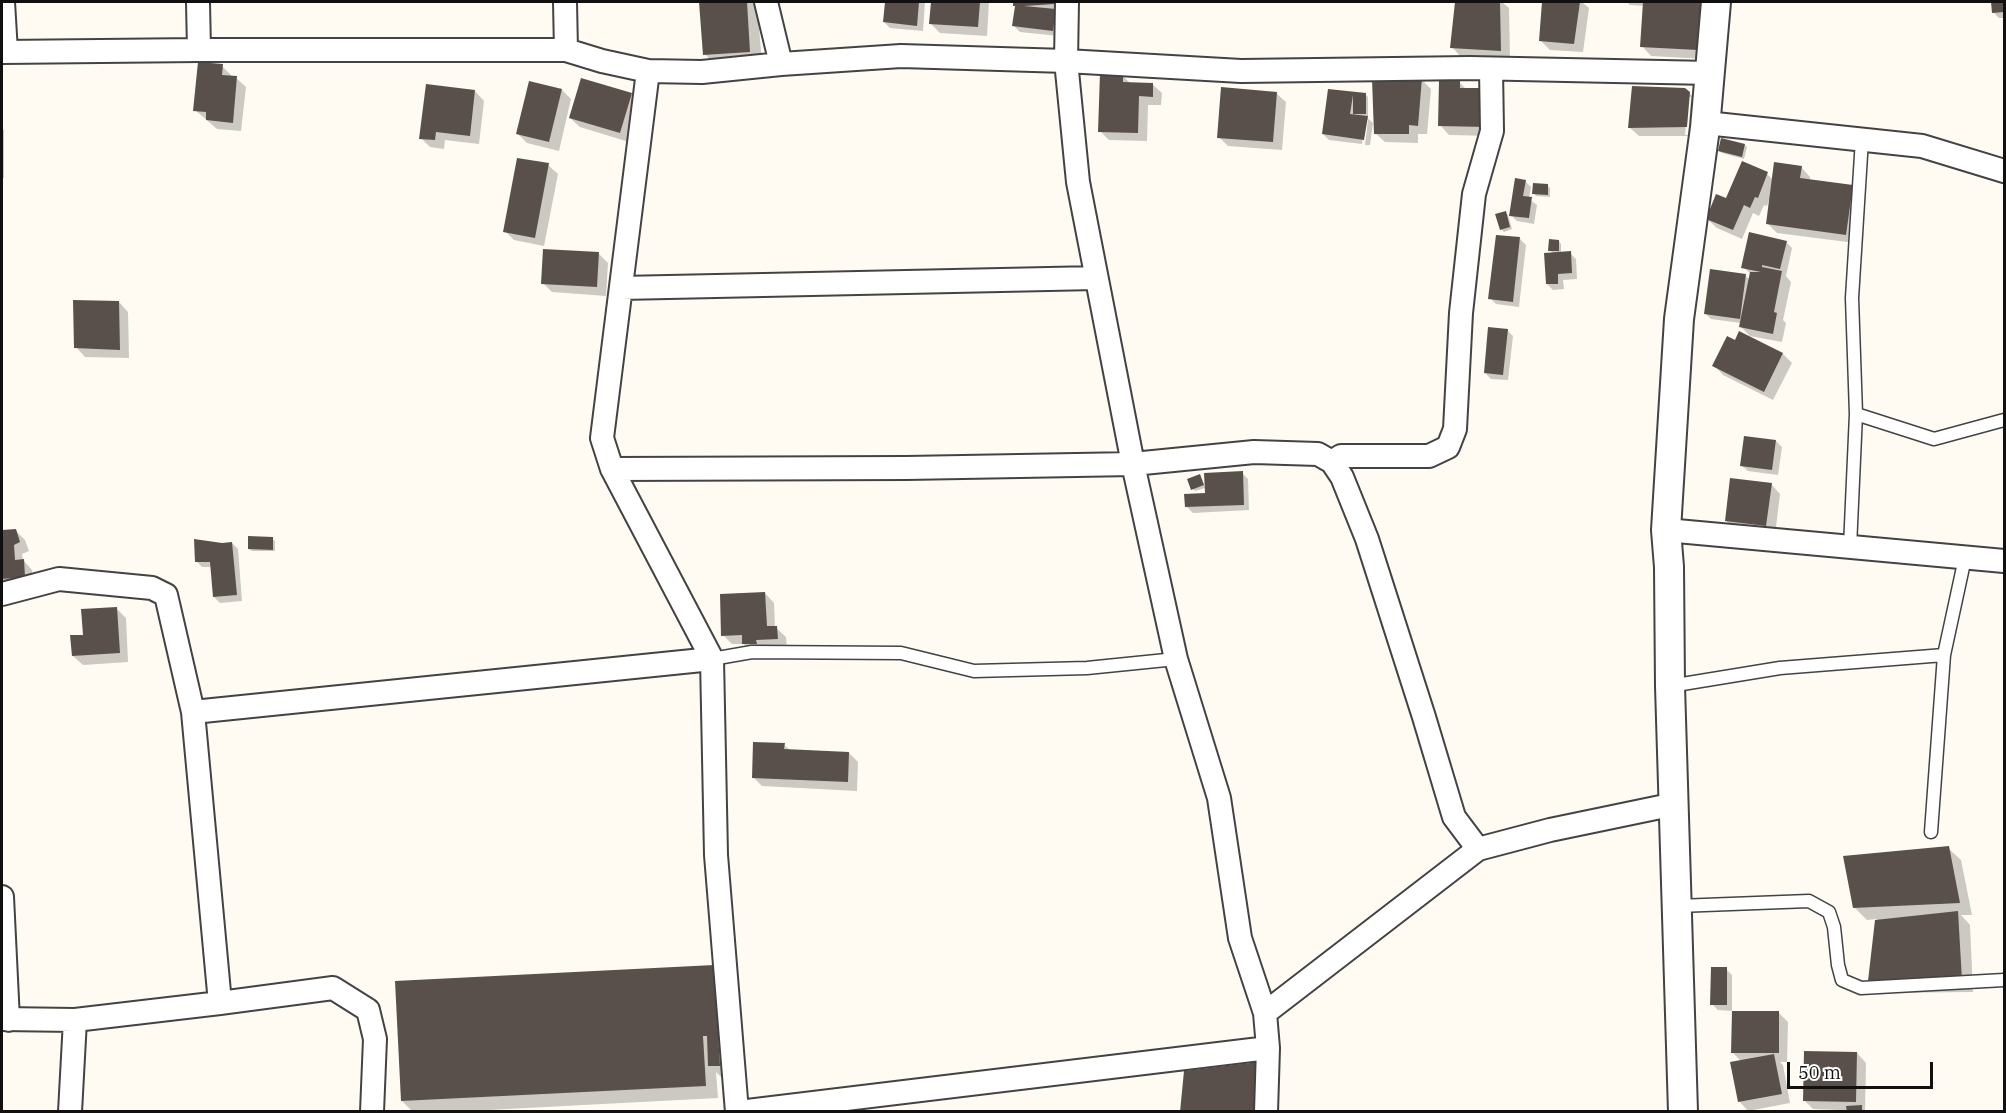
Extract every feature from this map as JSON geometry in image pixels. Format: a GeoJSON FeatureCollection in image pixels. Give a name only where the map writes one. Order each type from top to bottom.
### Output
{"type":"FeatureCollection","features":[{"type":"Feature","properties":{"kind":"street"},"geometry":{"type":"LineString","coordinates":[[3,2],[4,52],[566,50],[648,71],[702,72],[901,56],[1066,61],[1241,71],[1491,69],[1710,73]]}},
{"type":"Feature","properties":{"kind":"street"},"geometry":{"type":"LineString","coordinates":[[198,2],[199,50]]}},
{"type":"Feature","properties":{"kind":"street"},"geometry":{"type":"LineString","coordinates":[[565,2],[566,50]]}},
{"type":"Feature","properties":{"kind":"street"},"geometry":{"type":"LineString","coordinates":[[766,2],[781,64]]}},
{"type":"Feature","properties":{"kind":"street"},"geometry":{"type":"LineString","coordinates":[[1067,2],[1066,61],[1078,182],[1133,464],[1176,659],[1219,798],[1240,938],[1265,1013],[1268,1048],[1266,1112]]}},
{"type":"Feature","properties":{"kind":"street"},"geometry":{"type":"LineString","coordinates":[[1683,1112],[1670,686],[1669,567],[1666,530],[1679,319],[1706,123],[1716,2]]}},
{"type":"Feature","properties":{"kind":"street"},"geometry":{"type":"LineString","coordinates":[[1332,462],[1341,456],[1429,456],[1448,447],[1455,429],[1461,313],[1474,194],[1492,132],[1491,69]]}},
{"type":"Feature","properties":{"kind":"street"},"geometry":{"type":"LineString","coordinates":[[648,71],[602,438],[612,469],[712,659],[716,855],[738,1112],[859,1105],[1268,1048]]}},
{"type":"Feature","properties":{"kind":"street"},"geometry":{"type":"LineString","coordinates":[[1706,123],[1923,146],[2004,171]]}},
{"type":"Feature","properties":{"kind":"street"},"geometry":{"type":"LineString","coordinates":[[621,288],[1096,278]]}},
{"type":"Feature","properties":{"kind":"street"},"geometry":{"type":"LineString","coordinates":[[612,469],[906,468],[1133,464],[1254,452],[1318,454],[1332,462],[1342,477],[1367,539],[1421,706],[1454,818],[1478,849]]}},
{"type":"Feature","properties":{"kind":"street"},"geometry":{"type":"LineString","coordinates":[[1666,530],[2004,561]]}},
{"type":"Feature","properties":{"kind":"street"},"geometry":{"type":"LineString","coordinates":[[2,594],[59,579],[152,588],[166,595],[193,712],[220,1004]]}},
{"type":"Feature","properties":{"kind":"street"},"geometry":{"type":"LineString","coordinates":[[193,712],[712,659]]}},
{"type":"Feature","properties":{"kind":"street"},"geometry":{"type":"LineString","coordinates":[[1265,1013],[1478,849],[1550,830],[1675,804]]}},
{"type":"Feature","properties":{"kind":"street"},"geometry":{"type":"LineString","coordinates":[[2,897],[5,1020],[75,1020],[220,1004],[333,988],[368,1010],[375,1039],[372,1112]]}},
{"type":"Feature","properties":{"kind":"street"},"geometry":{"type":"LineString","coordinates":[[70,1112],[75,1020]]}},
{"type":"Feature","properties":{"kind":"lane"},"geometry":{"type":"LineString","coordinates":[[1850,547],[1856,414],[1852,298],[1862,139]]}},
{"type":"Feature","properties":{"kind":"lane"},"geometry":{"type":"LineString","coordinates":[[1856,414],[1934,439],[2004,420]]}},
{"type":"Feature","properties":{"kind":"lane"},"geometry":{"type":"LineString","coordinates":[[1931,832],[1944,655],[1965,558]]}},
{"type":"Feature","properties":{"kind":"lane"},"geometry":{"type":"LineString","coordinates":[[712,659],[752,652],[901,653],[974,671],[1087,668],[1176,659]]}},
{"type":"Feature","properties":{"kind":"lane"},"geometry":{"type":"LineString","coordinates":[[1670,686],[1780,668],[1944,655]]}},
{"type":"Feature","properties":{"kind":"lane"},"geometry":{"type":"LineString","coordinates":[[1678,906],[1809,901],[1829,912],[1834,927],[1842,980],[1861,988],[2004,980]]}},
{"type":"Feature","properties":{"kind":"building"},"geometry":{"type":"Polygon","coordinates":[[[699,2],[747,2],[750,52],[703,55],[699,2]]]}},
{"type":"Feature","properties":{"kind":"building"},"geometry":{"type":"Polygon","coordinates":[[[885,2],[919,2],[917,26],[883,22],[885,2]]]}},
{"type":"Feature","properties":{"kind":"building"},"geometry":{"type":"Polygon","coordinates":[[[931,2],[980,2],[978,27],[929,24],[931,2]]]}},
{"type":"Feature","properties":{"kind":"building"},"geometry":{"type":"Polygon","coordinates":[[[1013,2],[1055,2],[1055,4],[1024,6],[1056,9],[1053,31],[1012,26],[1015,6],[1013,2]]]}},
{"type":"Feature","properties":{"kind":"building"},"geometry":{"type":"Polygon","coordinates":[[[1455,2],[1500,2],[1501,51],[1450,48],[1455,2]]]}},
{"type":"Feature","properties":{"kind":"building"},"geometry":{"type":"Polygon","coordinates":[[[1542,2],[1580,2],[1574,44],[1539,41],[1542,2]]]}},
{"type":"Feature","properties":{"kind":"building"},"geometry":{"type":"Polygon","coordinates":[[[1643,2],[1701,2],[1698,50],[1640,47],[1643,2]]]}},
{"type":"Feature","properties":{"kind":"building"},"geometry":{"type":"Polygon","coordinates":[[[1991,2],[2004,2],[2004,12],[1992,13],[1991,2]]]}},
{"type":"Feature","properties":{"kind":"building"},"geometry":{"type":"Polygon","coordinates":[[[198,62],[223,64],[222,75],[237,76],[233,123],[206,120],[206,112],[193,111],[198,62]]]}},
{"type":"Feature","properties":{"kind":"building"},"geometry":{"type":"Polygon","coordinates":[[[1100,73],[1123,74],[1123,82],[1153,83],[1153,97],[1139,96],[1138,133],[1098,132],[1100,73]]]}},
{"type":"Feature","properties":{"kind":"building"},"geometry":{"type":"Polygon","coordinates":[[[581,78],[632,93],[620,133],[569,118],[581,78]]]}},
{"type":"Feature","properties":{"kind":"building"},"geometry":{"type":"Polygon","coordinates":[[[1422,78],[1418,126],[1409,125],[1409,134],[1374,134],[1372,79],[1422,78]]]}},
{"type":"Feature","properties":{"kind":"building"},"geometry":{"type":"Polygon","coordinates":[[[529,81],[562,89],[549,142],[516,134],[529,81]]]}},
{"type":"Feature","properties":{"kind":"building"},"geometry":{"type":"Polygon","coordinates":[[[1439,81],[1460,81],[1460,88],[1487,88],[1487,127],[1438,126],[1439,81]]]}},
{"type":"Feature","properties":{"kind":"building"},"geometry":{"type":"Polygon","coordinates":[[[426,84],[475,90],[470,136],[436,132],[435,140],[419,139],[426,84]]]}},
{"type":"Feature","properties":{"kind":"building"},"geometry":{"type":"Polygon","coordinates":[[[1632,86],[1685,88],[1690,92],[1687,127],[1628,128],[1632,86]]]}},
{"type":"Feature","properties":{"kind":"building"},"geometry":{"type":"Polygon","coordinates":[[[1221,87],[1277,92],[1273,142],[1217,138],[1221,87]]]}},
{"type":"Feature","properties":{"kind":"building"},"geometry":{"type":"Polygon","coordinates":[[[1328,89],[1366,93],[1366,114],[1353,114],[1353,95],[1350,114],[1368,116],[1364,140],[1322,134],[1328,89]]]}},
{"type":"Feature","properties":{"kind":"building"},"geometry":{"type":"Polygon","coordinates":[[[1721,138],[1745,144],[1742,157],[1718,151],[1721,138]]]}},
{"type":"Feature","properties":{"kind":"building"},"geometry":{"type":"Polygon","coordinates":[[[517,158],[549,163],[535,238],[503,232],[517,158]]]}},
{"type":"Feature","properties":{"kind":"building"},"geometry":{"type":"Polygon","coordinates":[[[1742,161],[1768,172],[1758,198],[1755,197],[1750,208],[1744,205],[1733,230],[1706,219],[1716,194],[1726,198],[1742,161]]]}},
{"type":"Feature","properties":{"kind":"building"},"geometry":{"type":"Polygon","coordinates":[[[1774,162],[1802,166],[1800,178],[1853,185],[1846,235],[1766,224],[1774,162]]]}},
{"type":"Feature","properties":{"kind":"building"},"geometry":{"type":"Polygon","coordinates":[[[1515,178],[1526,180],[1523,196],[1532,197],[1529,218],[1509,216],[1515,178]]]}},
{"type":"Feature","properties":{"kind":"building"},"geometry":{"type":"Polygon","coordinates":[[[1533,183],[1548,184],[1548,195],[1532,194],[1533,183]]]}},
{"type":"Feature","properties":{"kind":"building"},"geometry":{"type":"Polygon","coordinates":[[[1506,211],[1510,227],[1500,230],[1495,214],[1506,211]]]}},
{"type":"Feature","properties":{"kind":"building"},"geometry":{"type":"Polygon","coordinates":[[[1749,232],[1787,241],[1780,269],[1762,265],[1762,267],[1782,271],[1774,312],[1777,313],[1773,334],[1739,327],[1750,272],[1761,272],[1741,268],[1749,232]]]}},
{"type":"Feature","properties":{"kind":"building"},"geometry":{"type":"Polygon","coordinates":[[[1496,235],[1520,237],[1513,302],[1488,299],[1496,235]]]}},
{"type":"Feature","properties":{"kind":"building"},"geometry":{"type":"Polygon","coordinates":[[[1549,239],[1559,240],[1559,251],[1548,251],[1549,239]]]}},
{"type":"Feature","properties":{"kind":"building"},"geometry":{"type":"Polygon","coordinates":[[[543,249],[599,252],[597,287],[541,284],[543,249]]]}},
{"type":"Feature","properties":{"kind":"building"},"geometry":{"type":"Polygon","coordinates":[[[1571,251],[1572,273],[1558,274],[1558,284],[1546,284],[1544,253],[1571,251]]]}},
{"type":"Feature","properties":{"kind":"building"},"geometry":{"type":"Polygon","coordinates":[[[1710,269],[1746,274],[1740,319],[1704,314],[1710,269]]]}},
{"type":"Feature","properties":{"kind":"building"},"geometry":{"type":"Polygon","coordinates":[[[73,300],[119,301],[120,350],[74,348],[73,300]]]}},
{"type":"Feature","properties":{"kind":"building"},"geometry":{"type":"Polygon","coordinates":[[[1488,327],[1508,329],[1503,375],[1484,373],[1488,327]]]}},
{"type":"Feature","properties":{"kind":"building"},"geometry":{"type":"Polygon","coordinates":[[[1739,331],[1783,353],[1764,392],[1712,366],[1727,336],[1735,340],[1739,331]]]}},
{"type":"Feature","properties":{"kind":"building"},"geometry":{"type":"Polygon","coordinates":[[[1744,436],[1776,440],[1772,470],[1740,466],[1744,436]]]}},
{"type":"Feature","properties":{"kind":"building"},"geometry":{"type":"Polygon","coordinates":[[[1243,471],[1244,505],[1185,507],[1184,494],[1205,493],[1204,473],[1243,471]]]}},
{"type":"Feature","properties":{"kind":"building"},"geometry":{"type":"Polygon","coordinates":[[[1200,474],[1204,485],[1191,490],[1187,479],[1200,474]]]}},
{"type":"Feature","properties":{"kind":"building"},"geometry":{"type":"Polygon","coordinates":[[[1730,478],[1772,483],[1766,526],[1725,521],[1730,478]]]}},
{"type":"Feature","properties":{"kind":"building"},"geometry":{"type":"Polygon","coordinates":[[[16,529],[20,542],[14,545],[15,560],[24,559],[25,577],[2,579],[2,530],[16,529]]]}},
{"type":"Feature","properties":{"kind":"building"},"geometry":{"type":"Polygon","coordinates":[[[248,536],[273,537],[273,550],[248,549],[248,536]]]}},
{"type":"Feature","properties":{"kind":"building"},"geometry":{"type":"Polygon","coordinates":[[[194,539],[232,542],[237,595],[213,597],[210,562],[195,562],[194,539]]]}},
{"type":"Feature","properties":{"kind":"building"},"geometry":{"type":"Polygon","coordinates":[[[765,592],[767,626],[777,626],[778,639],[756,640],[757,644],[742,644],[742,635],[721,636],[720,594],[765,592]]]}},
{"type":"Feature","properties":{"kind":"building"},"geometry":{"type":"Polygon","coordinates":[[[117,607],[120,653],[72,656],[70,635],[83,635],[81,609],[117,607]]]}},
{"type":"Feature","properties":{"kind":"building"},"geometry":{"type":"Polygon","coordinates":[[[753,742],[785,743],[784,749],[849,752],[848,782],[752,778],[753,742]]]}},
{"type":"Feature","properties":{"kind":"building"},"geometry":{"type":"Polygon","coordinates":[[[1949,846],[1960,903],[1853,908],[1843,856],[1949,846]]]}},
{"type":"Feature","properties":{"kind":"building"},"geometry":{"type":"Polygon","coordinates":[[[1958,911],[1962,980],[1868,981],[1875,920],[1958,911]]]}},
{"type":"Feature","properties":{"kind":"building"},"geometry":{"type":"Polygon","coordinates":[[[714,965],[720,1066],[708,1066],[707,1036],[703,1036],[706,1086],[401,1101],[395,981],[714,965]]]}},
{"type":"Feature","properties":{"kind":"building"},"geometry":{"type":"Polygon","coordinates":[[[1711,967],[1727,967],[1727,1005],[1710,1005],[1711,967]]]}},
{"type":"Feature","properties":{"kind":"building"},"geometry":{"type":"Polygon","coordinates":[[[1732,1011],[1779,1011],[1779,1053],[1731,1053],[1732,1011]]]}},
{"type":"Feature","properties":{"kind":"building"},"geometry":{"type":"Polygon","coordinates":[[[1804,1051],[1857,1052],[1856,1102],[1803,1101],[1804,1051]]]}},
{"type":"Feature","properties":{"kind":"building"},"geometry":{"type":"Polygon","coordinates":[[[1774,1054],[1782,1094],[1738,1102],[1730,1062],[1774,1054]]]}},
{"type":"Feature","properties":{"kind":"building"},"geometry":{"type":"Polygon","coordinates":[[[1259,1062],[1254,1112],[1180,1112],[1184,1071],[1259,1062]]]}},
{"type":"Feature","properties":{"kind":"building"},"geometry":{"type":"Polygon","coordinates":[[[1862,1105],[1862,1112],[1847,1112],[1846,1106],[1862,1105]]]}}]}
